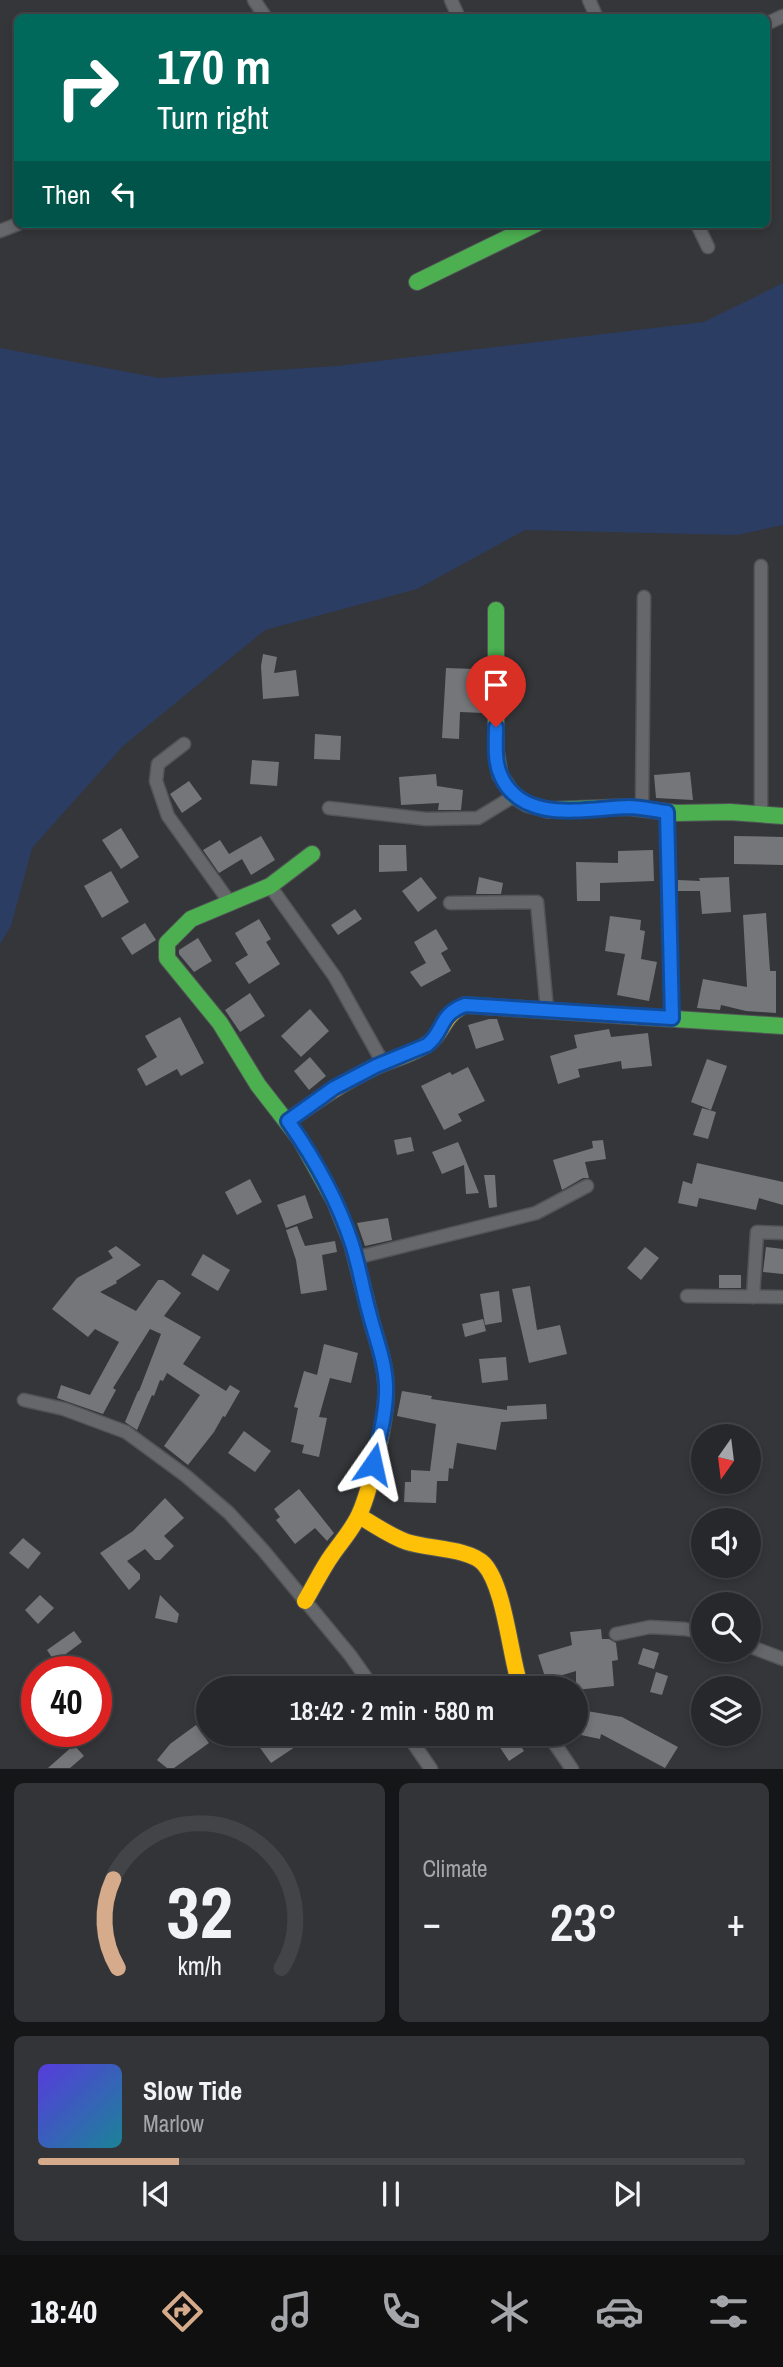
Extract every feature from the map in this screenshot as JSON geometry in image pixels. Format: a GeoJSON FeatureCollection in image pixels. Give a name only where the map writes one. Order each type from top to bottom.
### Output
{"type":"FeatureCollection","features":[{"type":"Feature","properties":{"kind":"street"},"geometry":{"type":"LineString","coordinates":[[417,282],[528,228]]}},
{"type":"Feature","properties":{"kind":"street"},"geometry":{"type":"LineString","coordinates":[[699,228],[708,247]]}},
{"type":"Feature","properties":{"kind":"street"},"geometry":{"type":"LineString","coordinates":[[761,566],[761,815]]}},
{"type":"Feature","properties":{"kind":"street"},"geometry":{"type":"LineString","coordinates":[[642,808],[644,597]]}},
{"type":"Feature","properties":{"kind":"street"},"geometry":{"type":"LineString","coordinates":[[496,610],[496,751],[500,775],[514,796],[549,810],[642,808],[667,812],[730,812],[783,816]]}},
{"type":"Feature","properties":{"kind":"street"},"geometry":{"type":"LineString","coordinates":[[184,744],[158,764],[156,781],[169,816],[231,904]]}},
{"type":"Feature","properties":{"kind":"street"},"geometry":{"type":"LineString","coordinates":[[329,808],[426,819],[478,818],[514,796]]}},
{"type":"Feature","properties":{"kind":"street"},"geometry":{"type":"LineString","coordinates":[[667,812],[672,1018]]}},
{"type":"Feature","properties":{"kind":"street"},"geometry":{"type":"LineString","coordinates":[[305,1601],[326,1564],[359,1516],[371,1478],[386,1401],[386,1383],[379,1345],[355,1258],[335,1202],[288,1121],[258,1085],[220,1023],[167,958],[167,943],[191,919],[270,887],[312,854]]}},
{"type":"Feature","properties":{"kind":"street"},"geometry":{"type":"LineString","coordinates":[[270,887],[335,977],[383,1063]]}},
{"type":"Feature","properties":{"kind":"street"},"geometry":{"type":"LineString","coordinates":[[450,903],[537,902],[547,1010]]}},
{"type":"Feature","properties":{"kind":"street"},"geometry":{"type":"LineString","coordinates":[[288,1121],[334,1088],[383,1063],[427,1045],[433,1040],[448,1014],[465,1005],[783,1026]]}},
{"type":"Feature","properties":{"kind":"street"},"geometry":{"type":"LineString","coordinates":[[355,1258],[536,1213],[587,1186]]}},
{"type":"Feature","properties":{"kind":"street"},"geometry":{"type":"LineString","coordinates":[[753,1297],[757,1232],[783,1233]]}},
{"type":"Feature","properties":{"kind":"street"},"geometry":{"type":"LineString","coordinates":[[687,1296],[783,1297]]}},
{"type":"Feature","properties":{"kind":"street"},"geometry":{"type":"LineString","coordinates":[[24,1400],[64,1409],[125,1432],[186,1476],[229,1513],[365,1676]]}},
{"type":"Feature","properties":{"kind":"street"},"geometry":{"type":"LineString","coordinates":[[359,1516],[400,1539],[427,1548],[463,1553],[477,1558],[489,1571],[497,1594],[516,1676]]}},
{"type":"Feature","properties":{"kind":"street"},"geometry":{"type":"LineString","coordinates":[[616,1634],[650,1627],[691,1630]]}},
{"type":"Feature","properties":{"kind":"street"},"geometry":{"type":"LineString","coordinates":[[761,1651],[783,1659]]}},
{"type":"Feature","properties":{"kind":"street"},"geometry":{"type":"LineString","coordinates":[[415,1746],[431,1769]]}},
{"type":"Feature","properties":{"kind":"street"},"geometry":{"type":"LineString","coordinates":[[556,1746],[572,1769]]}},
{"type":"Feature","properties":{"kind":"shaded area"},"geometry":{"type":"Polygon","coordinates":[[[783,283],[783,525],[737,535],[525,530],[417,589],[265,630],[123,746],[32,848],[11,926],[0,944],[0,348],[159,378],[337,366],[704,322],[783,283]]]}},
{"type":"Feature","properties":{"kind":"building"},"geometry":{"type":"Polygon","coordinates":[[[263,654],[277,657],[274,673],[296,670],[299,696],[263,699],[263,654]]]}},
{"type":"Feature","properties":{"kind":"building"},"geometry":{"type":"Polygon","coordinates":[[[446,668],[476,669],[475,693],[484,693],[484,713],[460,712],[459,739],[442,738],[446,668]]]}},
{"type":"Feature","properties":{"kind":"building"},"geometry":{"type":"Polygon","coordinates":[[[315,734],[341,736],[340,760],[314,759],[315,734]]]}},
{"type":"Feature","properties":{"kind":"building"},"geometry":{"type":"Polygon","coordinates":[[[252,760],[279,762],[277,786],[250,784],[252,760]]]}},
{"type":"Feature","properties":{"kind":"building"},"geometry":{"type":"Polygon","coordinates":[[[690,772],[693,800],[656,798],[654,775],[690,772]]]}},
{"type":"Feature","properties":{"kind":"building"},"geometry":{"type":"Polygon","coordinates":[[[436,774],[437,786],[463,790],[461,810],[438,810],[439,803],[401,805],[399,777],[436,774]]]}},
{"type":"Feature","properties":{"kind":"building"},"geometry":{"type":"Polygon","coordinates":[[[189,781],[202,799],[182,813],[170,794],[189,781]]]}},
{"type":"Feature","properties":{"kind":"building"},"geometry":{"type":"Polygon","coordinates":[[[121,828],[139,857],[121,869],[102,840],[121,828]]]}},
{"type":"Feature","properties":{"kind":"building"},"geometry":{"type":"Polygon","coordinates":[[[261,836],[275,860],[251,875],[242,859],[219,873],[203,850],[220,840],[229,854],[261,836]]]}},
{"type":"Feature","properties":{"kind":"building"},"geometry":{"type":"Polygon","coordinates":[[[734,836],[783,837],[783,865],[734,864],[734,836]]]}},
{"type":"Feature","properties":{"kind":"building"},"geometry":{"type":"Polygon","coordinates":[[[379,845],[406,845],[407,871],[379,872],[379,845]]]}},
{"type":"Feature","properties":{"kind":"building"},"geometry":{"type":"Polygon","coordinates":[[[653,850],[654,881],[600,883],[600,901],[577,901],[576,862],[618,863],[618,851],[653,850]]]}},
{"type":"Feature","properties":{"kind":"building"},"geometry":{"type":"Polygon","coordinates":[[[111,871],[129,902],[102,918],[84,886],[111,871]]]}},
{"type":"Feature","properties":{"kind":"building"},"geometry":{"type":"Polygon","coordinates":[[[421,877],[437,898],[418,912],[402,891],[421,877]]]}},
{"type":"Feature","properties":{"kind":"building"},"geometry":{"type":"Polygon","coordinates":[[[479,877],[503,883],[501,894],[476,894],[479,877]]]}},
{"type":"Feature","properties":{"kind":"building"},"geometry":{"type":"Polygon","coordinates":[[[729,877],[731,912],[702,914],[700,891],[678,891],[678,880],[700,881],[699,878],[729,877]]]}},
{"type":"Feature","properties":{"kind":"building"},"geometry":{"type":"Polygon","coordinates":[[[355,909],[362,919],[338,935],[331,925],[355,909]]]}},
{"type":"Feature","properties":{"kind":"building"},"geometry":{"type":"Polygon","coordinates":[[[766,913],[770,971],[776,971],[776,1013],[746,1011],[721,1005],[720,1010],[697,1008],[703,979],[747,987],[743,915],[766,913]]]}},
{"type":"Feature","properties":{"kind":"building"},"geometry":{"type":"Polygon","coordinates":[[[610,916],[641,920],[640,930],[645,931],[641,959],[657,962],[649,1001],[617,995],[625,954],[605,951],[610,916]]]}},
{"type":"Feature","properties":{"kind":"building"},"geometry":{"type":"Polygon","coordinates":[[[259,919],[271,939],[266,942],[280,964],[249,984],[235,963],[248,955],[235,933],[259,919]]]}},
{"type":"Feature","properties":{"kind":"building"},"geometry":{"type":"Polygon","coordinates":[[[145,923],[156,940],[132,955],[121,938],[145,923]]]}},
{"type":"Feature","properties":{"kind":"building"},"geometry":{"type":"Polygon","coordinates":[[[436,929],[448,949],[441,953],[451,971],[421,987],[410,972],[426,963],[414,942],[436,929]]]}},
{"type":"Feature","properties":{"kind":"building"},"geometry":{"type":"Polygon","coordinates":[[[198,938],[212,961],[194,972],[179,954],[179,950],[198,938]]]}},
{"type":"Feature","properties":{"kind":"building"},"geometry":{"type":"Polygon","coordinates":[[[250,993],[265,1016],[240,1032],[225,1010],[250,993]]]}},
{"type":"Feature","properties":{"kind":"building"},"geometry":{"type":"Polygon","coordinates":[[[310,1009],[329,1031],[301,1057],[281,1036],[310,1009]]]}},
{"type":"Feature","properties":{"kind":"building"},"geometry":{"type":"Polygon","coordinates":[[[180,1017],[204,1063],[181,1076],[177,1069],[146,1086],[137,1069],[157,1057],[145,1036],[180,1017]]]}},
{"type":"Feature","properties":{"kind":"building"},"geometry":{"type":"Polygon","coordinates":[[[497,1019],[504,1040],[476,1049],[468,1025],[497,1019]]]}},
{"type":"Feature","properties":{"kind":"building"},"geometry":{"type":"Polygon","coordinates":[[[609,1029],[611,1037],[648,1033],[652,1066],[622,1069],[621,1061],[578,1069],[580,1077],[558,1084],[550,1056],[577,1048],[574,1035],[609,1029]]]}},
{"type":"Feature","properties":{"kind":"building"},"geometry":{"type":"Polygon","coordinates":[[[310,1057],[326,1076],[309,1090],[294,1071],[310,1057]]]}},
{"type":"Feature","properties":{"kind":"building"},"geometry":{"type":"Polygon","coordinates":[[[707,1059],[727,1066],[711,1110],[691,1102],[707,1059]]]}},
{"type":"Feature","properties":{"kind":"building"},"geometry":{"type":"Polygon","coordinates":[[[468,1067],[485,1101],[458,1114],[462,1121],[444,1130],[421,1086],[450,1072],[452,1075],[468,1067]]]}},
{"type":"Feature","properties":{"kind":"building"},"geometry":{"type":"Polygon","coordinates":[[[702,1108],[716,1112],[708,1139],[693,1135],[702,1108]]]}},
{"type":"Feature","properties":{"kind":"building"},"geometry":{"type":"Polygon","coordinates":[[[411,1137],[414,1151],[397,1155],[394,1140],[411,1137]]]}},
{"type":"Feature","properties":{"kind":"building"},"geometry":{"type":"Polygon","coordinates":[[[603,1140],[606,1159],[585,1162],[589,1178],[583,1178],[562,1190],[553,1160],[593,1148],[592,1141],[603,1140]]]}},
{"type":"Feature","properties":{"kind":"building"},"geometry":{"type":"Polygon","coordinates":[[[458,1142],[479,1193],[466,1194],[464,1165],[442,1174],[432,1152],[458,1142]]]}},
{"type":"Feature","properties":{"kind":"building"},"geometry":{"type":"Polygon","coordinates":[[[697,1163],[783,1182],[783,1205],[759,1198],[756,1210],[699,1198],[697,1207],[678,1203],[683,1181],[692,1184],[697,1163]]]}},
{"type":"Feature","properties":{"kind":"building"},"geometry":{"type":"Polygon","coordinates":[[[484,1175],[495,1175],[497,1207],[489,1208],[484,1175]]]}},
{"type":"Feature","properties":{"kind":"building"},"geometry":{"type":"Polygon","coordinates":[[[250,1179],[262,1202],[237,1215],[225,1192],[250,1179]]]}},
{"type":"Feature","properties":{"kind":"building"},"geometry":{"type":"Polygon","coordinates":[[[305,1195],[313,1218],[286,1228],[277,1205],[305,1195]]]}},
{"type":"Feature","properties":{"kind":"building"},"geometry":{"type":"Polygon","coordinates":[[[388,1218],[392,1240],[365,1246],[357,1223],[388,1218]]]}},
{"type":"Feature","properties":{"kind":"building"},"geometry":{"type":"Polygon","coordinates":[[[297,1226],[305,1246],[335,1241],[337,1252],[322,1255],[327,1290],[301,1294],[296,1260],[286,1230],[297,1226]]]}},
{"type":"Feature","properties":{"kind":"building"},"geometry":{"type":"Polygon","coordinates":[[[116,1246],[141,1265],[100,1292],[136,1311],[158,1280],[163,1280],[181,1293],[164,1316],[201,1337],[183,1364],[226,1391],[230,1385],[240,1391],[225,1417],[223,1416],[188,1465],[164,1446],[200,1395],[167,1373],[163,1381],[160,1380],[154,1396],[152,1395],[137,1430],[125,1422],[161,1334],[150,1329],[113,1388],[116,1390],[103,1414],[57,1398],[61,1385],[90,1395],[119,1342],[95,1329],[88,1337],[52,1309],[77,1278],[113,1258],[108,1251],[116,1246]]]}},
{"type":"Feature","properties":{"kind":"building"},"geometry":{"type":"Polygon","coordinates":[[[645,1247],[659,1258],[641,1280],[627,1268],[645,1247]]]}},
{"type":"Feature","properties":{"kind":"building"},"geometry":{"type":"Polygon","coordinates":[[[766,1247],[783,1249],[783,1274],[763,1272],[766,1247]]]}},
{"type":"Feature","properties":{"kind":"building"},"geometry":{"type":"Polygon","coordinates":[[[203,1254],[230,1270],[218,1291],[191,1275],[203,1254]]]}},
{"type":"Feature","properties":{"kind":"building"},"geometry":{"type":"Polygon","coordinates":[[[719,1275],[741,1275],[741,1288],[719,1288],[719,1275]]]}},
{"type":"Feature","properties":{"kind":"building"},"geometry":{"type":"Polygon","coordinates":[[[530,1286],[537,1330],[560,1325],[567,1354],[529,1363],[512,1289],[530,1286]]]}},
{"type":"Feature","properties":{"kind":"building"},"geometry":{"type":"Polygon","coordinates":[[[499,1291],[502,1322],[485,1325],[480,1294],[499,1291]]]}},
{"type":"Feature","properties":{"kind":"building"},"geometry":{"type":"Polygon","coordinates":[[[483,1319],[486,1331],[465,1337],[462,1324],[483,1319]]]}},
{"type":"Feature","properties":{"kind":"building"},"geometry":{"type":"Polygon","coordinates":[[[324,1344],[358,1353],[351,1383],[330,1378],[319,1417],[327,1418],[319,1457],[302,1453],[304,1445],[291,1442],[298,1408],[294,1407],[304,1371],[317,1375],[324,1344]]]}},
{"type":"Feature","properties":{"kind":"building"},"geometry":{"type":"Polygon","coordinates":[[[506,1357],[508,1380],[482,1383],[479,1359],[506,1357]]]}},
{"type":"Feature","properties":{"kind":"building"},"geometry":{"type":"Polygon","coordinates":[[[402,1391],[432,1396],[431,1399],[507,1410],[507,1406],[546,1404],[547,1419],[501,1422],[496,1450],[457,1443],[448,1481],[437,1481],[436,1503],[404,1502],[405,1482],[411,1482],[411,1470],[430,1471],[436,1424],[397,1416],[402,1391]]]}},
{"type":"Feature","properties":{"kind":"building"},"geometry":{"type":"Polygon","coordinates":[[[244,1431],[271,1451],[255,1472],[228,1453],[244,1431]]]}},
{"type":"Feature","properties":{"kind":"building"},"geometry":{"type":"Polygon","coordinates":[[[299,1489],[334,1533],[327,1541],[315,1528],[295,1544],[276,1520],[280,1517],[274,1509],[299,1489]]]}},
{"type":"Feature","properties":{"kind":"building"},"geometry":{"type":"Polygon","coordinates":[[[165,1498],[184,1518],[164,1536],[174,1546],[160,1560],[155,1560],[145,1549],[127,1561],[140,1574],[140,1579],[129,1590],[100,1553],[133,1531],[165,1498]]]}},
{"type":"Feature","properties":{"kind":"building"},"geometry":{"type":"Polygon","coordinates":[[[23,1538],[41,1553],[28,1569],[9,1553],[23,1538]]]}},
{"type":"Feature","properties":{"kind":"building"},"geometry":{"type":"Polygon","coordinates":[[[40,1595],[54,1608],[38,1624],[25,1610],[40,1595]]]}},
{"type":"Feature","properties":{"kind":"building"},"geometry":{"type":"Polygon","coordinates":[[[160,1595],[179,1614],[177,1623],[155,1618],[160,1595]]]}},
{"type":"Feature","properties":{"kind":"building"},"geometry":{"type":"Polygon","coordinates":[[[601,1629],[602,1639],[616,1643],[618,1660],[612,1661],[614,1686],[588,1689],[588,1676],[576,1676],[576,1671],[559,1676],[545,1676],[538,1655],[572,1645],[570,1632],[601,1629]]]}},
{"type":"Feature","properties":{"kind":"building"},"geometry":{"type":"Polygon","coordinates":[[[74,1631],[82,1642],[63,1656],[51,1656],[47,1650],[74,1631]]]}},
{"type":"Feature","properties":{"kind":"building"},"geometry":{"type":"Polygon","coordinates":[[[643,1648],[659,1653],[654,1669],[638,1664],[643,1648]]]}},
{"type":"Feature","properties":{"kind":"building"},"geometry":{"type":"Polygon","coordinates":[[[656,1672],[668,1676],[662,1695],[650,1692],[656,1672]]]}},
{"type":"Feature","properties":{"kind":"building"},"geometry":{"type":"Polygon","coordinates":[[[588,1711],[622,1717],[678,1747],[665,1768],[601,1734],[600,1739],[588,1736],[588,1711]]]}},
{"type":"Feature","properties":{"kind":"building"},"geometry":{"type":"Polygon","coordinates":[[[196,1725],[196,1746],[205,1746],[174,1768],[167,1768],[157,1760],[170,1744],[196,1725]]]}},
{"type":"Feature","properties":{"kind":"building"},"geometry":{"type":"Polygon","coordinates":[[[259,1746],[296,1746],[271,1763],[259,1746]]]}},
{"type":"Feature","properties":{"kind":"building"},"geometry":{"type":"Polygon","coordinates":[[[499,1746],[521,1746],[524,1751],[509,1761],[499,1746]]]}},
{"type":"Feature","properties":{"kind":"building"},"geometry":{"type":"Polygon","coordinates":[[[72,1747],[76,1747],[84,1756],[70,1768],[48,1768],[72,1747]]]}},
{"type":"Feature","properties":{"kind":"traffic: fast"},"geometry":{"type":"LineString","coordinates":[[417,282],[528,228]]}},
{"type":"Feature","properties":{"kind":"traffic: fast"},"geometry":{"type":"LineString","coordinates":[[496,610],[496,751],[500,775],[514,796],[527,804],[549,810],[628,807],[676,813],[730,812],[783,816]]}},
{"type":"Feature","properties":{"kind":"traffic: fast"},"geometry":{"type":"LineString","coordinates":[[312,854],[270,886],[191,919],[167,943],[167,958],[220,1023],[258,1085],[300,1139],[335,1202],[352,1244],[372,1323]]}},
{"type":"Feature","properties":{"kind":"traffic: fast"},"geometry":{"type":"LineString","coordinates":[[644,1017],[783,1026]]}},
{"type":"Feature","properties":{"kind":"traffic: slow"},"geometry":{"type":"LineString","coordinates":[[288,1121],[352,1079],[429,1043],[452,1014],[465,1005],[644,1017]]}},
{"type":"Feature","properties":{"kind":"traffic: slow"},"geometry":{"type":"LineString","coordinates":[[305,1601],[328,1560],[356,1520],[364,1503],[373,1470],[382,1432],[386,1385],[383,1361],[372,1323]]}},
{"type":"Feature","properties":{"kind":"traffic: slow"},"geometry":{"type":"LineString","coordinates":[[359,1516],[407,1542],[459,1552],[484,1564],[502,1605],[517,1676]]}},
{"type":"Feature","properties":{"kind":"route"},"geometry":{"type":"LineString","coordinates":[[373,1464],[386,1401],[386,1383],[379,1345],[352,1244],[335,1202],[288,1121],[334,1088],[376,1066],[427,1045],[433,1040],[448,1014],[465,1005],[672,1018],[667,812],[637,807],[549,810],[527,803],[514,796],[500,775],[496,727]]}}]}
